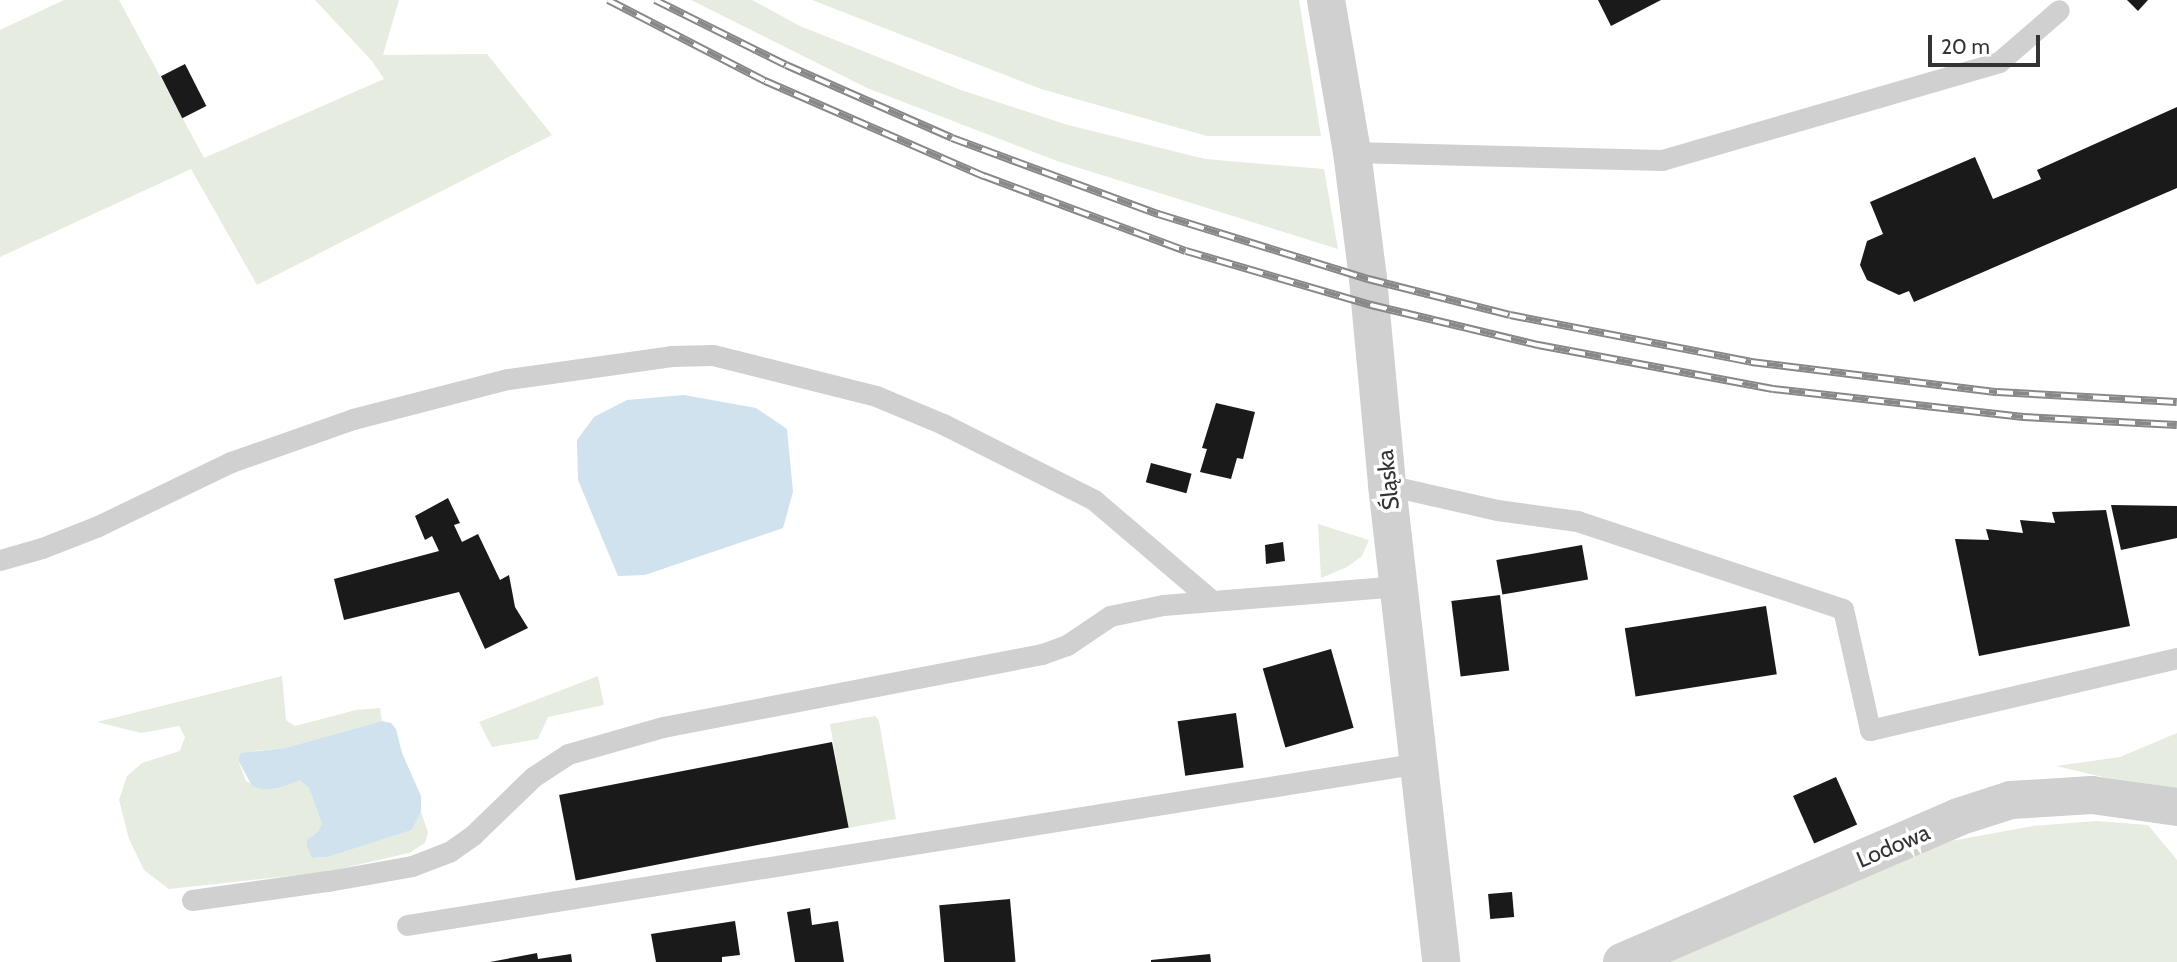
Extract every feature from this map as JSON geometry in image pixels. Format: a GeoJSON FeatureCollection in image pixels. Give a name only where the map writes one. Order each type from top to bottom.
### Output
{"type":"FeatureCollection","features":[{"type":"Feature","properties":{"kind":"street","name":"Śląska"},"geometry":{"type":"LineString","coordinates":[[1326,0],[1352,152],[1368,279],[1387,485],[1441,962]]}},
{"type":"Feature","properties":{"kind":"street","name":"Lodowa"},"geometry":{"type":"LineString","coordinates":[[1622,962],[1958,817],[2011,800],[2092,795],[2177,807]]}},
{"type":"Feature","properties":{"kind":"lane"},"geometry":{"type":"LineString","coordinates":[[1352,152],[1662,160],[1999,62],[2059,10]]}},
{"type":"Feature","properties":{"kind":"lane"},"geometry":{"type":"LineString","coordinates":[[0,559],[42,548],[98,526],[231,462],[353,419],[508,379],[671,356],[713,355],[876,396],[943,424],[1094,500],[1211,600]]}},
{"type":"Feature","properties":{"kind":"lane"},"geometry":{"type":"LineString","coordinates":[[1387,485],[1497,510],[1577,521],[1843,609],[1870,730],[2177,658]]}},
{"type":"Feature","properties":{"kind":"lane"},"geometry":{"type":"LineString","coordinates":[[192,900],[412,866],[449,852],[473,835],[533,777],[568,754],[663,727],[1042,654],[1067,645],[1110,616],[1163,605],[1399,586]]}},
{"type":"Feature","properties":{"kind":"lane"},"geometry":{"type":"LineString","coordinates":[[407,925],[1419,763]]}},
{"type":"Feature","properties":{"kind":"shaded area"},"geometry":{"type":"Polygon","coordinates":[[[64,0],[119,0],[204,158],[384,79],[372,61],[315,0],[399,0],[383,55],[487,54],[552,135],[257,285],[191,169],[0,257],[0,30],[64,0]]]}},
{"type":"Feature","properties":{"kind":"shaded area"},"geometry":{"type":"Polygon","coordinates":[[[691,0],[752,0],[800,26],[961,90],[1068,125],[1205,159],[1324,169],[1338,249],[1057,161],[867,88],[691,0]]]}},
{"type":"Feature","properties":{"kind":"shaded area"},"geometry":{"type":"Polygon","coordinates":[[[812,0],[1299,0],[1321,136],[1207,136],[1041,89],[812,0]]]}},
{"type":"Feature","properties":{"kind":"shaded area"},"geometry":{"type":"Polygon","coordinates":[[[1318,524],[1369,540],[1362,556],[1347,567],[1321,578],[1318,524]]]}},
{"type":"Feature","properties":{"kind":"shaded area"},"geometry":{"type":"Polygon","coordinates":[[[282,676],[286,720],[295,726],[356,710],[380,708],[382,721],[285,748],[254,751],[238,760],[246,781],[264,790],[279,788],[300,779],[309,788],[322,824],[313,858],[328,857],[412,830],[421,812],[428,832],[425,843],[409,853],[326,872],[169,889],[144,870],[129,839],[119,800],[127,776],[142,763],[180,751],[185,737],[179,726],[141,733],[97,722],[282,676]]]}},
{"type":"Feature","properties":{"kind":"shaded area"},"geometry":{"type":"Polygon","coordinates":[[[598,676],[604,705],[548,717],[538,739],[492,747],[479,722],[598,676]]]}},
{"type":"Feature","properties":{"kind":"shaded area"},"geometry":{"type":"Polygon","coordinates":[[[875,716],[879,721],[896,819],[848,828],[830,724],[875,716]]]}},
{"type":"Feature","properties":{"kind":"shaded area"},"geometry":{"type":"Polygon","coordinates":[[[2177,733],[2177,788],[2103,777],[2056,766],[2120,757],[2177,733]]]}},
{"type":"Feature","properties":{"kind":"shaded area"},"geometry":{"type":"Polygon","coordinates":[[[2096,821],[2148,825],[2177,860],[2177,962],[1657,962],[1951,841],[2033,826],[2096,821]]]}},
{"type":"Feature","properties":{"kind":"water"},"geometry":{"type":"Polygon","coordinates":[[[684,395],[756,408],[787,429],[793,492],[783,528],[645,575],[618,576],[578,480],[577,440],[594,417],[627,400],[684,395]]]}},
{"type":"Feature","properties":{"kind":"water"},"geometry":{"type":"Polygon","coordinates":[[[382,721],[391,723],[396,729],[402,753],[421,796],[421,812],[412,830],[328,857],[312,858],[307,840],[318,832],[322,824],[309,788],[300,780],[264,790],[252,786],[238,760],[241,753],[285,748],[382,721]]]}},
{"type":"Feature","properties":{"kind":"building"},"geometry":{"type":"Polygon","coordinates":[[[1598,0],[1661,0],[1611,26],[1598,0]]]}},
{"type":"Feature","properties":{"kind":"building"},"geometry":{"type":"Polygon","coordinates":[[[2127,0],[2148,0],[2138,11],[2127,0]]]}},
{"type":"Feature","properties":{"kind":"building"},"geometry":{"type":"Polygon","coordinates":[[[185,64],[206,106],[182,118],[161,76],[185,64]]]}},
{"type":"Feature","properties":{"kind":"building"},"geometry":{"type":"Polygon","coordinates":[[[2177,107],[2177,188],[1914,302],[1909,291],[1899,295],[1867,280],[1860,265],[1867,241],[1883,234],[1870,202],[1975,157],[1993,199],[2041,179],[2037,170],[2177,107]]]}},
{"type":"Feature","properties":{"kind":"building"},"geometry":{"type":"Polygon","coordinates":[[[1216,403],[1255,412],[1243,459],[1237,458],[1231,479],[1200,472],[1207,449],[1202,448],[1216,403]]]}},
{"type":"Feature","properties":{"kind":"building"},"geometry":{"type":"Polygon","coordinates":[[[1151,463],[1192,474],[1186,493],[1146,482],[1151,463]]]}},
{"type":"Feature","properties":{"kind":"building"},"geometry":{"type":"Polygon","coordinates":[[[448,498],[460,523],[454,525],[462,542],[478,534],[500,580],[509,575],[515,607],[528,628],[485,649],[459,592],[344,620],[334,579],[439,551],[432,536],[425,540],[415,516],[448,498]]]}},
{"type":"Feature","properties":{"kind":"building"},"geometry":{"type":"Polygon","coordinates":[[[2111,505],[2177,506],[2177,538],[2121,550],[2111,505]]]}},
{"type":"Feature","properties":{"kind":"building"},"geometry":{"type":"Polygon","coordinates":[[[2106,510],[2130,626],[1979,656],[1955,539],[1989,540],[1986,529],[2023,533],[2020,520],[2055,523],[2052,512],[2106,510]]]}},
{"type":"Feature","properties":{"kind":"building"},"geometry":{"type":"Polygon","coordinates":[[[1283,542],[1285,561],[1266,564],[1265,545],[1283,542]]]}},
{"type":"Feature","properties":{"kind":"building"},"geometry":{"type":"Polygon","coordinates":[[[1582,545],[1588,579],[1502,595],[1496,560],[1582,545]]]}},
{"type":"Feature","properties":{"kind":"building"},"geometry":{"type":"Polygon","coordinates":[[[1500,595],[1509,670],[1461,676],[1451,601],[1500,595]]]}},
{"type":"Feature","properties":{"kind":"building"},"geometry":{"type":"Polygon","coordinates":[[[1766,606],[1777,674],[1636,697],[1625,628],[1766,606]]]}},
{"type":"Feature","properties":{"kind":"building"},"geometry":{"type":"Polygon","coordinates":[[[1331,649],[1354,728],[1285,747],[1263,669],[1331,649]]]}},
{"type":"Feature","properties":{"kind":"building"},"geometry":{"type":"Polygon","coordinates":[[[1236,713],[1244,767],[1185,776],[1178,721],[1236,713]]]}},
{"type":"Feature","properties":{"kind":"building"},"geometry":{"type":"Polygon","coordinates":[[[832,742],[849,827],[576,880],[559,795],[832,742]]]}},
{"type":"Feature","properties":{"kind":"building"},"geometry":{"type":"Polygon","coordinates":[[[1836,777],[1857,825],[1814,844],[1793,796],[1836,777]]]}},
{"type":"Feature","properties":{"kind":"building"},"geometry":{"type":"Polygon","coordinates":[[[1512,892],[1514,917],[1490,919],[1488,894],[1512,892]]]}},
{"type":"Feature","properties":{"kind":"building"},"geometry":{"type":"Polygon","coordinates":[[[1010,899],[1015,962],[944,962],[939,905],[1010,899]]]}},
{"type":"Feature","properties":{"kind":"building"},"geometry":{"type":"Polygon","coordinates":[[[810,908],[812,925],[838,921],[844,962],[795,962],[787,912],[810,908]]]}},
{"type":"Feature","properties":{"kind":"building"},"geometry":{"type":"Polygon","coordinates":[[[735,921],[740,955],[722,957],[722,962],[656,962],[651,934],[735,921]]]}},
{"type":"Feature","properties":{"kind":"building"},"geometry":{"type":"Polygon","coordinates":[[[537,953],[538,959],[571,954],[572,962],[490,962],[537,953]]]}},
{"type":"Feature","properties":{"kind":"building"},"geometry":{"type":"Polygon","coordinates":[[[1210,954],[1211,962],[1151,962],[1151,960],[1210,954]]]}},
{"type":"Feature","properties":{"kind":"railway"},"geometry":{"type":"LineString","coordinates":[[608,0],[765,81],[984,176],[1186,251],[1371,305],[1538,345],[1773,389],[2023,417],[2177,425]]}},
{"type":"Feature","properties":{"kind":"railway"},"geometry":{"type":"LineString","coordinates":[[655,0],[786,65],[952,138],[1158,214],[1368,279],[1510,315],[1751,362],[1997,392],[2177,402]]}}]}
